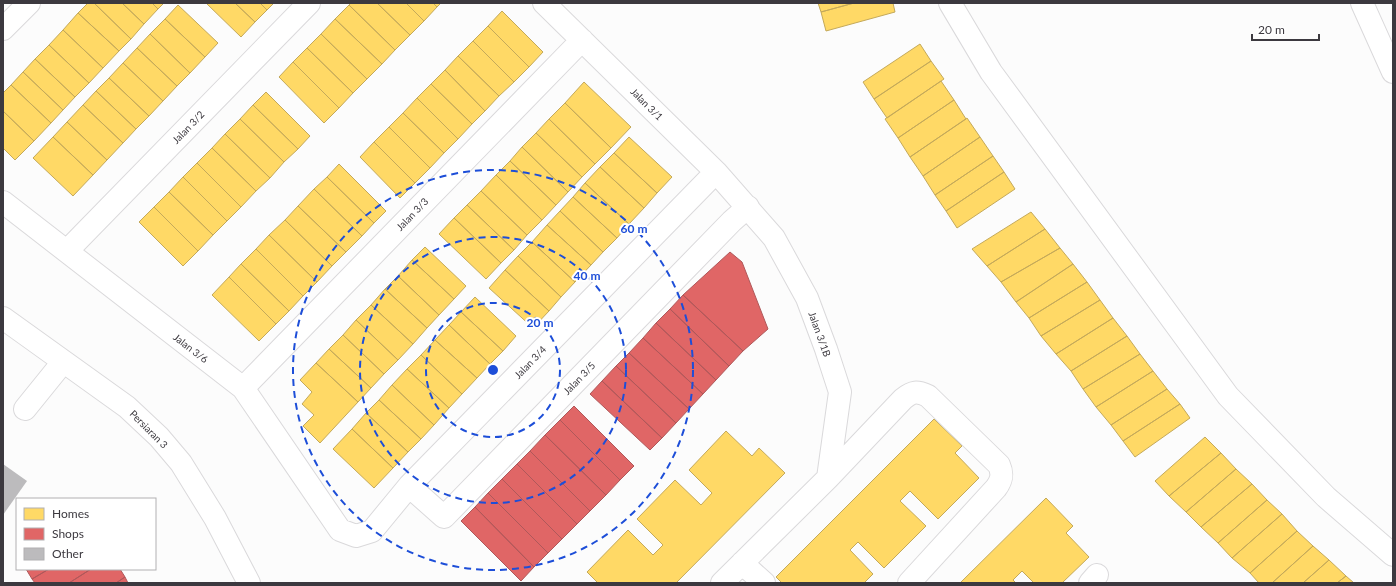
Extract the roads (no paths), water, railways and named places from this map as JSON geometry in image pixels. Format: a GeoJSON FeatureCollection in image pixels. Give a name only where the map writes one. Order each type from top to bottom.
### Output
{"type":"FeatureCollection","features":[{"type":"Feature","properties":{"kind":"street"},"geometry":{"type":"LineString","coordinates":[[3,29],[29,3]]}},
{"type":"Feature","properties":{"kind":"street","name":"Jalan 3/2"},"geometry":{"type":"LineString","coordinates":[[67,251],[308,3]]}},
{"type":"Feature","properties":{"kind":"street","name":"Jalan 3/1"},"geometry":{"type":"LineString","coordinates":[[544,3],[716,172],[748,207]]}},
{"type":"Feature","properties":{"kind":"street"},"geometry":{"type":"LineString","coordinates":[[950,3],[991,72],[1228,396],[1326,497],[1393,556]]}},
{"type":"Feature","properties":{"kind":"street"},"geometry":{"type":"LineString","coordinates":[[1362,3],[1393,72]]}},
{"type":"Feature","properties":{"kind":"street","name":"Jalan 3/3"},"geometry":{"type":"LineString","coordinates":[[243,388],[582,40]]}},
{"type":"Feature","properties":{"kind":"street","name":"Jalan 3/4"},"geometry":{"type":"LineString","coordinates":[[340,530],[356,536],[372,531],[408,486],[716,172]]}},
{"type":"Feature","properties":{"kind":"street","name":"Jalan 3/6"},"geometry":{"type":"LineString","coordinates":[[3,202],[243,388],[340,530]]}},
{"type":"Feature","properties":{"kind":"street","name":"Jalan 3/1B"},"geometry":{"type":"LineString","coordinates":[[748,207],[774,238],[807,298],[840,392],[828,478]]}},
{"type":"Feature","properties":{"kind":"street","name":"Jalan 3/5"},"geometry":{"type":"LineString","coordinates":[[408,486],[444,516],[732,221],[748,207]]}},
{"type":"Feature","properties":{"kind":"street","name":"Persiaran 3"},"geometry":{"type":"LineString","coordinates":[[3,318],[127,407],[159,437],[181,463],[215,518],[249,583]]}},
{"type":"Feature","properties":{"kind":"street"},"geometry":{"type":"LineString","coordinates":[[25,409],[63,362]]}},
{"type":"Feature","properties":{"kind":"street"},"geometry":{"type":"LineString","coordinates":[[722,583],[828,478],[903,399],[911,393],[919,392],[928,396],[999,465],[1002,471],[1002,479],[996,488],[909,583]]}},
{"type":"Feature","properties":{"kind":"street"},"geometry":{"type":"LineString","coordinates":[[742,563],[764,583]]}}]}
